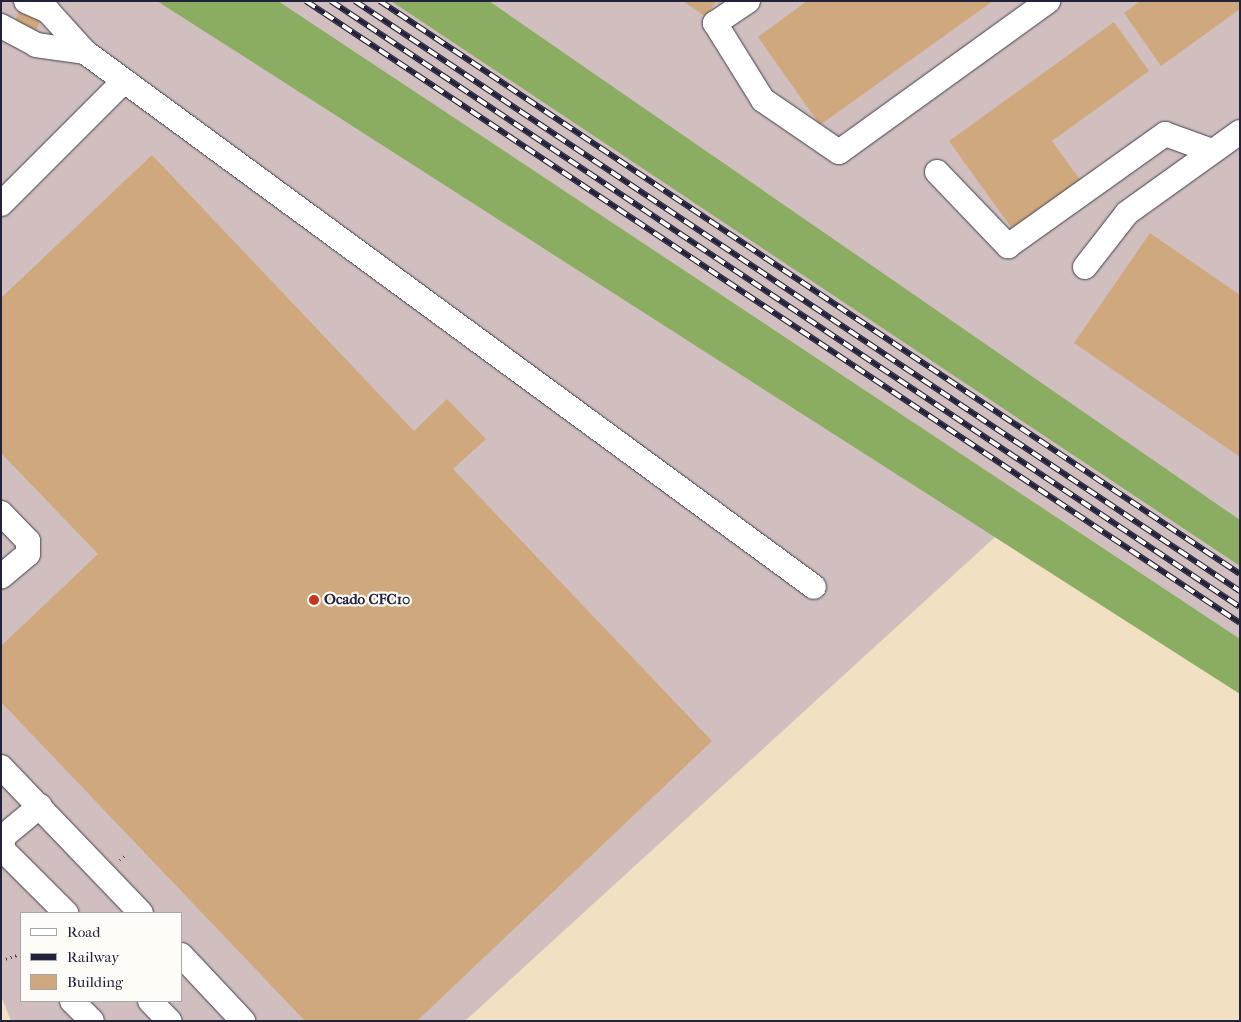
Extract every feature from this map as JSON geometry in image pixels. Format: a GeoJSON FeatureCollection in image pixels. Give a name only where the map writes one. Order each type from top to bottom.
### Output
{"type":"FeatureCollection","features":[{"type":"Feature","properties":{"kind":"street"},"geometry":{"type":"LineString","coordinates":[[26,1],[48,11],[85,52],[814,587]]}},
{"type":"Feature","properties":{"kind":"street"},"geometry":{"type":"LineString","coordinates":[[748,1],[715,23],[763,100],[839,152],[1048,1]]}},
{"type":"Feature","properties":{"kind":"street"},"geometry":{"type":"LineString","coordinates":[[1,26],[36,45],[85,52]]}},
{"type":"Feature","properties":{"kind":"street"},"geometry":{"type":"LineString","coordinates":[[1,204],[124,81]]}},
{"type":"Feature","properties":{"kind":"street"},"geometry":{"type":"LineString","coordinates":[[1085,268],[1127,213],[1240,132]]}},
{"type":"Feature","properties":{"kind":"street"},"geometry":{"type":"LineString","coordinates":[[937,172],[1008,246],[1164,134],[1205,157]]}},
{"type":"Feature","properties":{"kind":"street"},"geometry":{"type":"LineString","coordinates":[[1,513],[28,541],[28,554],[1,577]]}},
{"type":"Feature","properties":{"kind":"street"},"geometry":{"type":"LineString","coordinates":[[1,767],[140,912]]}},
{"type":"Feature","properties":{"kind":"street"},"geometry":{"type":"LineString","coordinates":[[40,806],[4,836],[2,849],[65,912]]}},
{"type":"Feature","properties":{"kind":"street"},"geometry":{"type":"LineString","coordinates":[[182,957],[243,1021]]}},
{"type":"Feature","properties":{"kind":"street"},"geometry":{"type":"LineString","coordinates":[[73,1002],[92,1021]]}},
{"type":"Feature","properties":{"kind":"street"},"geometry":{"type":"LineString","coordinates":[[151,1002],[169,1021]]}},
{"type":"Feature","properties":{"kind":"path"},"geometry":{"type":"LineString","coordinates":[[1,960],[20,954]]}},
{"type":"Feature","properties":{"kind":"shaded area"},"geometry":{"type":"Polygon","coordinates":[[[1,1],[1240,1],[1240,685],[784,390],[995,537],[465,1021],[11,1021],[1,996],[1,1]]]}},
{"type":"Feature","properties":{"kind":"green space"},"geometry":{"type":"Polygon","coordinates":[[[157,1],[278,1],[1240,639],[1240,694],[157,1]]]}},
{"type":"Feature","properties":{"kind":"green space"},"geometry":{"type":"Polygon","coordinates":[[[391,1],[489,1],[1240,520],[1240,566],[391,1]]]}},
{"type":"Feature","properties":{"kind":"building"},"geometry":{"type":"Polygon","coordinates":[[[683,1],[716,1],[706,17],[683,1]]]}},
{"type":"Feature","properties":{"kind":"building"},"geometry":{"type":"Polygon","coordinates":[[[807,1],[993,1],[820,125],[758,37],[807,1]]]}},
{"type":"Feature","properties":{"kind":"building"},"geometry":{"type":"Polygon","coordinates":[[[1140,1],[1240,1],[1240,9],[1161,66],[1124,13],[1140,1]]]}},
{"type":"Feature","properties":{"kind":"building"},"geometry":{"type":"Polygon","coordinates":[[[20,9],[41,18],[35,34],[13,25],[20,9]]]}},
{"type":"Feature","properties":{"kind":"building"},"geometry":{"type":"Polygon","coordinates":[[[1114,22],[1149,71],[1052,141],[1086,188],[1018,237],[949,141],[1114,22]]]}},
{"type":"Feature","properties":{"kind":"building","name":"Ocado CFC10"},"geometry":{"type":"Polygon","coordinates":[[[152,155],[414,431],[447,399],[486,439],[453,469],[712,741],[417,1021],[305,1021],[1,702],[1,646],[98,554],[1,453],[1,298],[152,155]]]}},
{"type":"Feature","properties":{"kind":"building"},"geometry":{"type":"Polygon","coordinates":[[[1150,233],[1240,295],[1240,457],[1074,343],[1150,233]]]}},
{"type":"Feature","properties":{"kind":"railway"},"geometry":{"type":"LineString","coordinates":[[306,1],[1240,623]]}},
{"type":"Feature","properties":{"kind":"railway"},"geometry":{"type":"LineString","coordinates":[[331,1],[1240,607]]}},
{"type":"Feature","properties":{"kind":"railway"},"geometry":{"type":"LineString","coordinates":[[355,1],[1240,591]]}},
{"type":"Feature","properties":{"kind":"railway"},"geometry":{"type":"LineString","coordinates":[[380,1],[1240,574]]}},
{"type":"Feature","properties":{"kind":"place","name":"Ocado CFC10"},"geometry":{"type":"Point","coordinates":[314,600]}}]}
